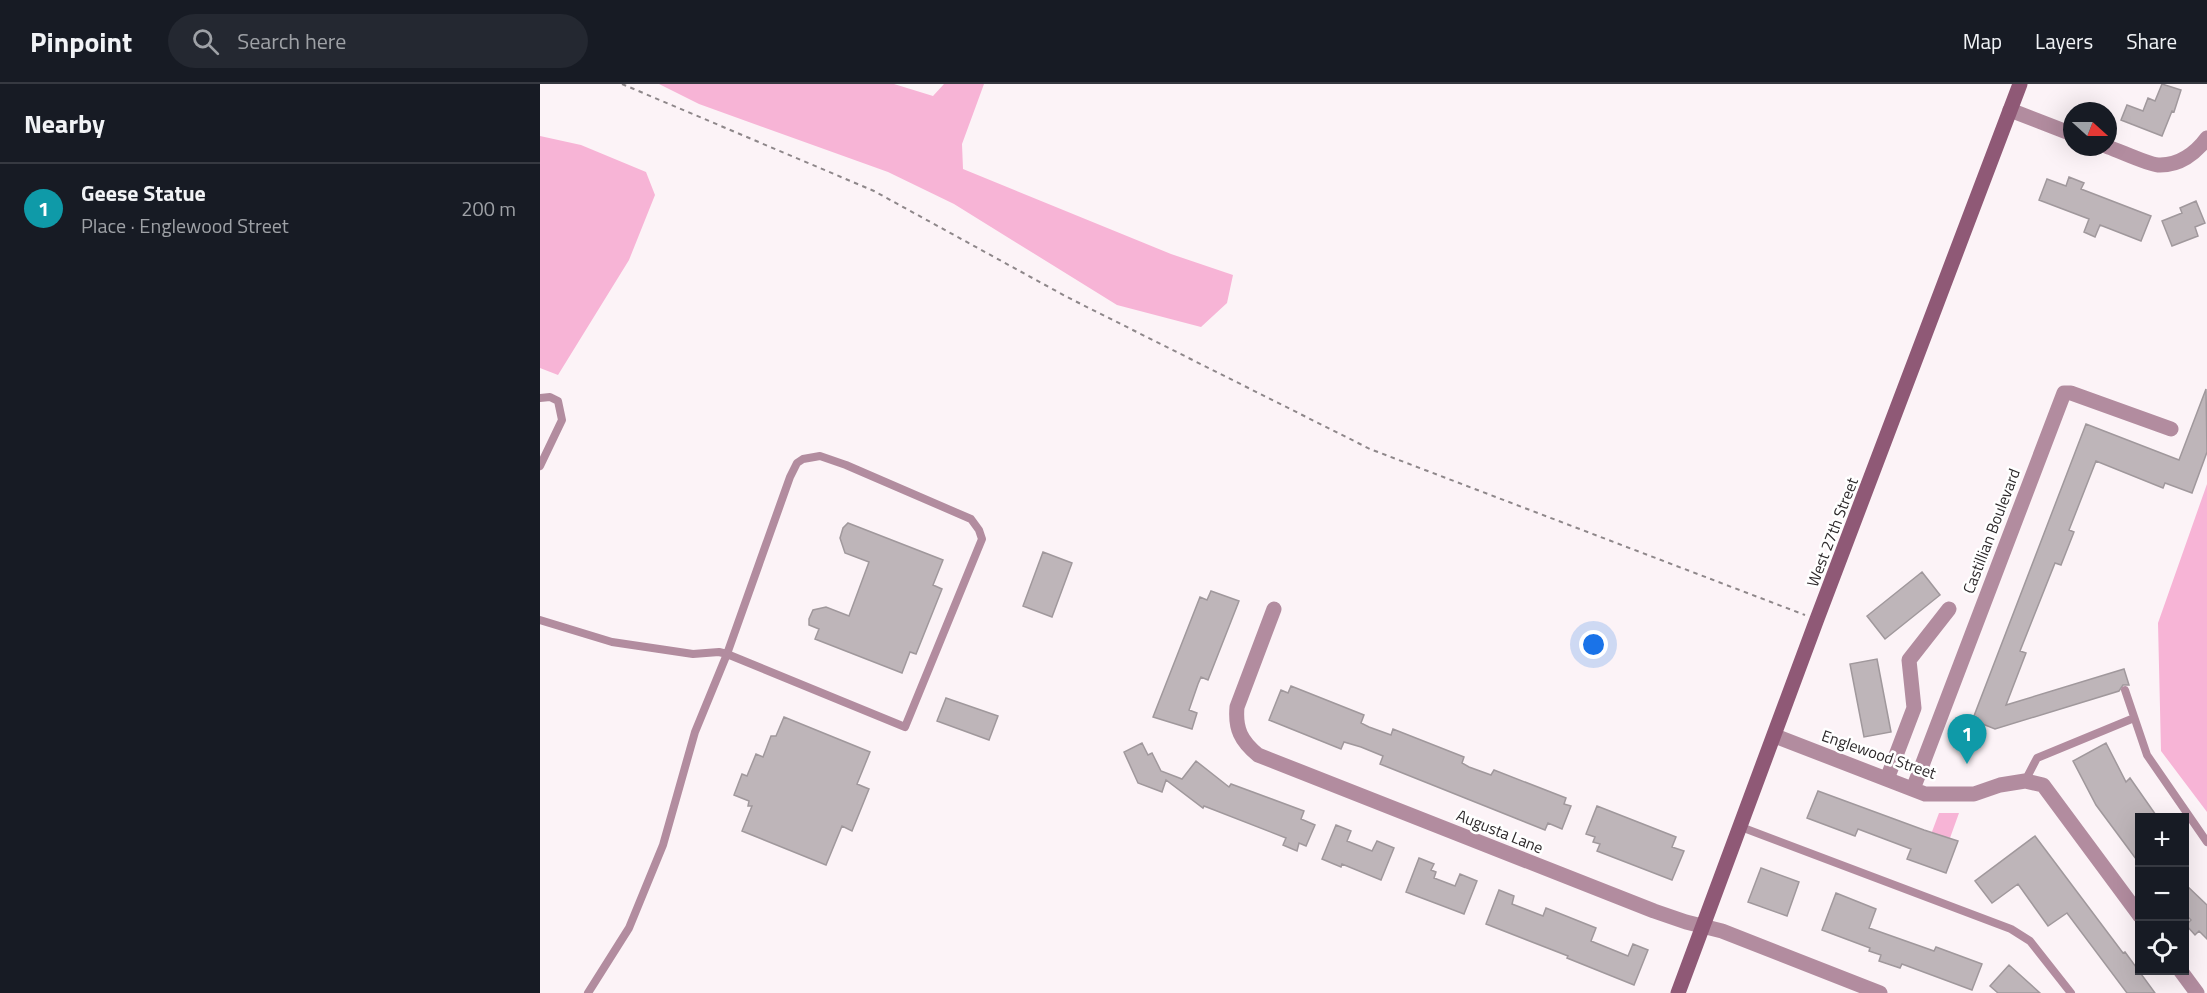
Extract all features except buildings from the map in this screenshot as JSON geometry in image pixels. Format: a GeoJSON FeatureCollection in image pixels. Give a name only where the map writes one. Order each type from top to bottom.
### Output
{"type":"FeatureCollection","features":[{"type":"Feature","properties":{"kind":"main road","name":"West 27th Street"},"geometry":{"type":"LineString","coordinates":[[1678,993],[2020,84]]}},
{"type":"Feature","properties":{"kind":"street"},"geometry":{"type":"LineString","coordinates":[[2010,110],[2063,131]]}},
{"type":"Feature","properties":{"kind":"street"},"geometry":{"type":"LineString","coordinates":[[2117,150],[2158,165],[2184,160],[2207,138]]}},
{"type":"Feature","properties":{"kind":"street","name":"Castillian Boulevard"},"geometry":{"type":"LineString","coordinates":[[1913,789],[2064,393],[2070,393],[2171,429]]}},
{"type":"Feature","properties":{"kind":"street","name":"Augusta Lane"},"geometry":{"type":"LineString","coordinates":[[1274,609],[1237,707],[1236,720],[1239,734],[1245,744],[1258,755],[1652,910],[1722,931],[1880,993]]}},
{"type":"Feature","properties":{"kind":"street","name":"Castillian Boulevard"},"geometry":{"type":"LineString","coordinates":[[1887,779],[1914,708],[1909,660],[1949,609]]}},
{"type":"Feature","properties":{"kind":"street","name":"Englewood Street"},"geometry":{"type":"LineString","coordinates":[[1774,736],[1925,794],[1974,795],[2000,785],[2025,781],[2043,785],[2135,911]]}},
{"type":"Feature","properties":{"kind":"street"},"geometry":{"type":"LineString","coordinates":[[2184,975],[2197,993]]}},
{"type":"Feature","properties":{"kind":"lane"},"geometry":{"type":"LineString","coordinates":[[540,398],[550,397],[558,401],[562,420],[540,466]]}},
{"type":"Feature","properties":{"kind":"lane"},"geometry":{"type":"LineString","coordinates":[[540,620],[612,642],[693,654],[719,652],[727,654],[905,727],[982,539],[971,519],[846,465],[820,456],[803,459],[797,463],[727,654],[695,732],[659,855],[629,928],[588,993]]}},
{"type":"Feature","properties":{"kind":"lane"},"geometry":{"type":"LineString","coordinates":[[2124,690],[2147,755],[2207,842]]}},
{"type":"Feature","properties":{"kind":"lane"},"geometry":{"type":"LineString","coordinates":[[2025,781],[2037,758],[2134,718]]}},
{"type":"Feature","properties":{"kind":"lane"},"geometry":{"type":"LineString","coordinates":[[1741,827],[2011,929],[2030,940],[2071,993]]}},
{"type":"Feature","properties":{"kind":"path"},"geometry":{"type":"LineString","coordinates":[[622,84],[874,191],[1067,297],[1370,449],[1817,619]]}},
{"type":"Feature","properties":{"kind":"shaded area"},"geometry":{"type":"Polygon","coordinates":[[[659,84],[894,84],[933,96],[944,84],[984,84],[962,144],[963,169],[1171,254],[1233,275],[1227,303],[1201,327],[1117,305],[954,204],[888,172],[699,104],[659,84]]]}},
{"type":"Feature","properties":{"kind":"shaded area"},"geometry":{"type":"Polygon","coordinates":[[[540,136],[581,145],[646,172],[655,195],[629,260],[558,375],[540,368],[540,136]]]}},
{"type":"Feature","properties":{"kind":"shaded area"},"geometry":{"type":"Polygon","coordinates":[[[2207,484],[2207,812],[2161,751],[2158,623],[2207,484]]]}},
{"type":"Feature","properties":{"kind":"shaded area"},"geometry":{"type":"Polygon","coordinates":[[[1939,813],[1959,813],[1950,838],[1947,837],[1944,842],[1930,837],[1939,813]]]}},
{"type":"Feature","properties":{"kind":"place","name":"Geese Statue"},"geometry":{"type":"Point","coordinates":[1967,764]}}]}
